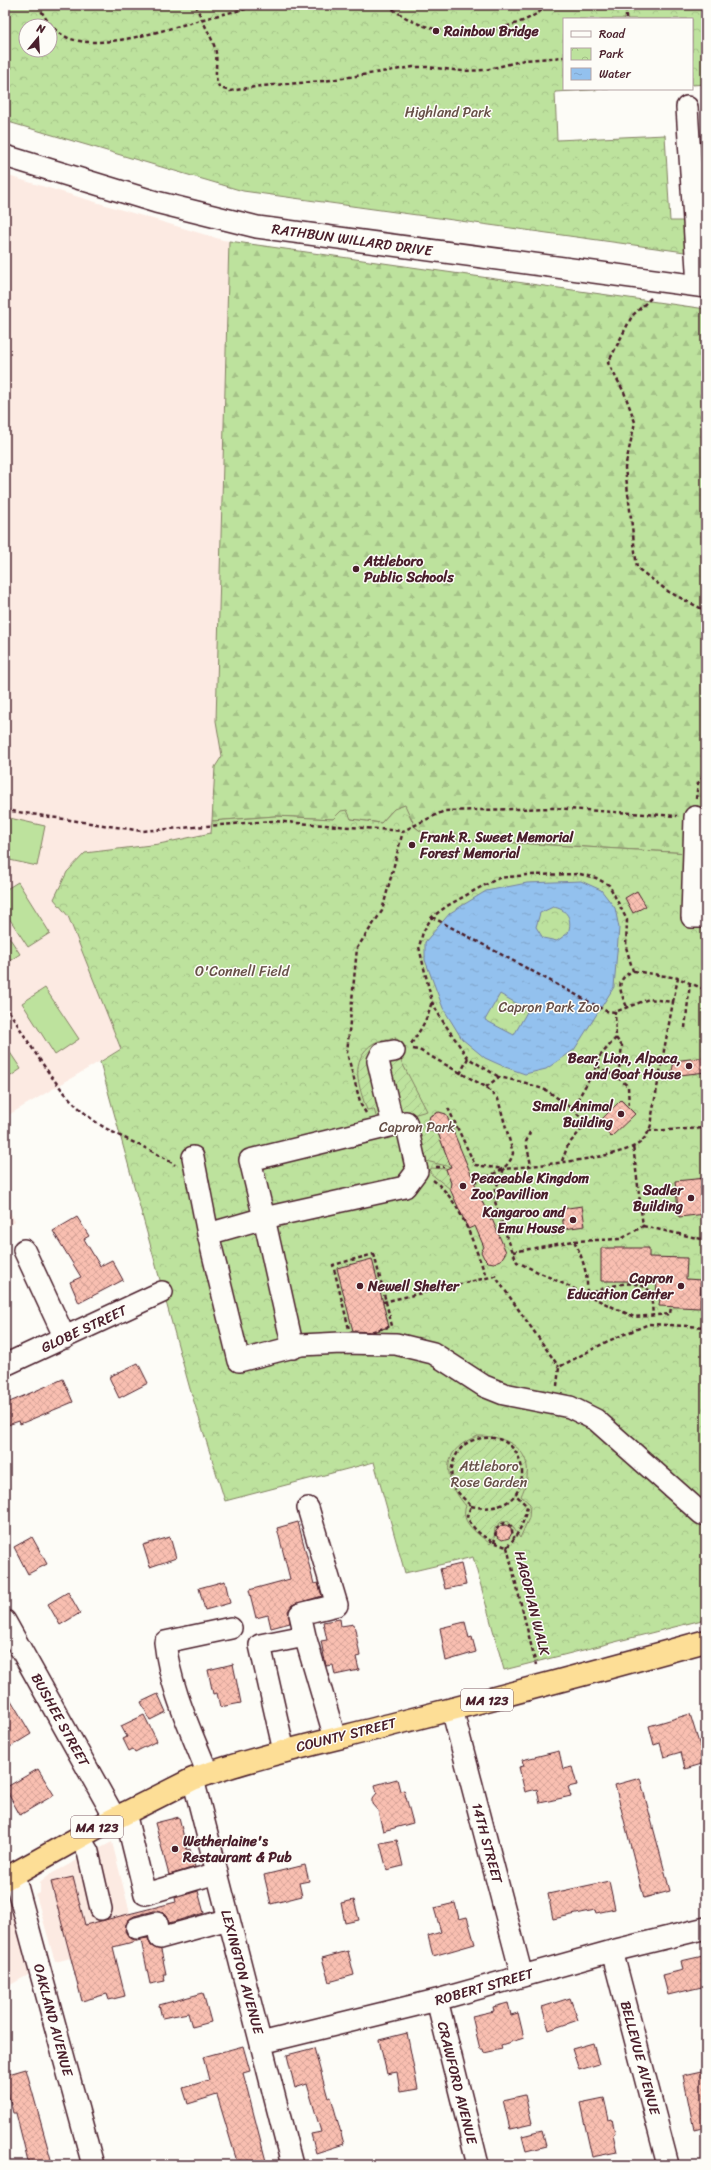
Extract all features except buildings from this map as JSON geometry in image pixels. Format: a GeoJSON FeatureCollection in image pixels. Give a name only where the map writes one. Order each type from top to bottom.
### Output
{"type":"FeatureCollection","features":[{"type":"Feature","properties":{"kind":"highway","name":"COUNTY STREET"},"geometry":{"type":"LineString","coordinates":[[9,1877],[120,1816],[200,1777],[284,1751],[452,1709],[706,1641]]}},
{"type":"Feature","properties":{"kind":"street"},"geometry":{"type":"LineString","coordinates":[[688,107],[702,286]]}},
{"type":"Feature","properties":{"kind":"street","name":"RATHBUN WILLARD DRIVE"},"geometry":{"type":"LineString","coordinates":[[5,156],[156,202],[257,227],[702,286]]}},
{"type":"Feature","properties":{"kind":"street"},"geometry":{"type":"LineString","coordinates":[[695,817],[692,917],[706,918]]}},
{"type":"Feature","properties":{"kind":"street"},"geometry":{"type":"LineString","coordinates":[[384,1127],[378,1061],[382,1053],[394,1051]]}},
{"type":"Feature","properties":{"kind":"street"},"geometry":{"type":"LineString","coordinates":[[208,1234],[264,1218],[405,1187],[417,1171],[406,1122],[250,1160],[264,1218],[293,1348]]}},
{"type":"Feature","properties":{"kind":"street"},"geometry":{"type":"LineString","coordinates":[[193,1157],[208,1234],[239,1361],[301,1345],[341,1343],[396,1344],[410,1346],[433,1353],[491,1389],[504,1394],[570,1407],[596,1420],[705,1517]]}},
{"type":"Feature","properties":{"kind":"street"},"geometry":{"type":"LineString","coordinates":[[24,1250],[65,1338]]}},
{"type":"Feature","properties":{"kind":"street","name":"GLOBE STREET"},"geometry":{"type":"LineString","coordinates":[[5,1365],[162,1292]]}},
{"type":"Feature","properties":{"kind":"street"},"geometry":{"type":"LineString","coordinates":[[308,1508],[336,1605],[300,1614],[335,1738]]}},
{"type":"Feature","properties":{"kind":"street","name":"BUSHEE STREET"},"geometry":{"type":"LineString","coordinates":[[5,1621],[120,1816],[145,1894],[217,1874]]}},
{"type":"Feature","properties":{"kind":"street","name":"LEXINGTON AVENUE"},"geometry":{"type":"LineString","coordinates":[[231,1628],[165,1642],[167,1659],[184,1715],[200,1777],[217,1874],[292,2165]]}},
{"type":"Feature","properties":{"kind":"street"},"geometry":{"type":"LineString","coordinates":[[284,1751],[260,1645],[305,1636]]}},
{"type":"Feature","properties":{"kind":"street","name":"14TH STREET"},"geometry":{"type":"LineString","coordinates":[[452,1709],[522,1976]]}},
{"type":"Feature","properties":{"kind":"street"},"geometry":{"type":"LineString","coordinates":[[79,1838],[88,1852],[101,1909]]}},
{"type":"Feature","properties":{"kind":"street","name":"OAKLAND AVENUE"},"geometry":{"type":"LineString","coordinates":[[9,1877],[93,2165]]}},
{"type":"Feature","properties":{"kind":"street"},"geometry":{"type":"LineString","coordinates":[[137,1928],[157,1923],[160,1938],[229,1919]]}},
{"type":"Feature","properties":{"kind":"street","name":"ROBERT STREET"},"geometry":{"type":"LineString","coordinates":[[261,2042],[437,2000],[612,1951],[706,1928]]}},
{"type":"Feature","properties":{"kind":"street","name":"BELLEVUE AVENUE"},"geometry":{"type":"LineString","coordinates":[[612,1951],[668,2165]]}},
{"type":"Feature","properties":{"kind":"street","name":"CRAWFORD AVENUE"},"geometry":{"type":"LineString","coordinates":[[437,2000],[478,2165]]}},
{"type":"Feature","properties":{"kind":"path"},"geometry":{"type":"LineString","coordinates":[[38,5],[48,23],[62,35],[80,41],[107,41],[164,32],[201,20],[263,5]]}},
{"type":"Feature","properties":{"kind":"path"},"geometry":{"type":"LineString","coordinates":[[196,5],[201,20],[215,49],[217,62],[215,81],[220,88],[230,91],[261,86],[324,81],[421,66],[462,71],[486,70],[524,60],[563,57]]}},
{"type":"Feature","properties":{"kind":"path"},"geometry":{"type":"LineString","coordinates":[[387,5],[410,20],[429,27],[444,30],[507,28],[548,5]]}},
{"type":"Feature","properties":{"kind":"path"},"geometry":{"type":"LineString","coordinates":[[626,5],[626,18]]}},
{"type":"Feature","properties":{"kind":"path"},"geometry":{"type":"LineString","coordinates":[[653,297],[632,316],[608,363],[624,392],[635,422],[625,468],[637,568],[669,592],[706,612]]}},
{"type":"Feature","properties":{"kind":"path"},"geometry":{"type":"LineString","coordinates":[[5,810],[142,831],[272,821],[403,831],[444,811],[553,808],[695,817],[698,783],[706,774]]}},
{"type":"Feature","properties":{"kind":"path"},"geometry":{"type":"LineString","coordinates":[[384,1127],[361,1105],[347,1053],[357,948],[382,911],[403,831]]}},
{"type":"Feature","properties":{"kind":"path"},"geometry":{"type":"LineString","coordinates":[[562,1161],[568,1145],[587,1123],[548,1090],[499,1077],[468,1058],[442,1020],[432,1000],[419,947],[422,932],[432,917],[454,902],[499,878],[527,875],[580,874],[596,878],[609,885],[627,920],[626,947],[633,971]]}},
{"type":"Feature","properties":{"kind":"path"},"geometry":{"type":"LineString","coordinates":[[432,917],[606,1011],[615,1012],[649,999],[673,1002]]}},
{"type":"Feature","properties":{"kind":"path"},"geometry":{"type":"LineString","coordinates":[[627,1007],[621,993],[620,982],[625,975],[633,971],[678,978],[706,990]]}},
{"type":"Feature","properties":{"kind":"path"},"geometry":{"type":"LineString","coordinates":[[474,1182],[504,1169],[618,1154],[642,1142],[653,1122],[652,1115],[678,978]]}},
{"type":"Feature","properties":{"kind":"path"},"geometry":{"type":"LineString","coordinates":[[685,1028],[690,983]]}},
{"type":"Feature","properties":{"kind":"path"},"geometry":{"type":"LineString","coordinates":[[432,1000],[429,1015],[423,1028],[408,1048],[419,1050],[486,1087],[498,1099],[513,1153],[511,1161],[504,1169],[493,1196],[503,1228],[517,1262],[634,1317],[670,1314],[671,1307]]}},
{"type":"Feature","properties":{"kind":"path"},"geometry":{"type":"LineString","coordinates":[[5,1005],[62,1092],[106,1129],[162,1155],[197,1180]]}},
{"type":"Feature","properties":{"kind":"path"},"geometry":{"type":"LineString","coordinates":[[615,1012],[616,1038],[622,1046],[618,1078]]}},
{"type":"Feature","properties":{"kind":"path"},"geometry":{"type":"LineString","coordinates":[[572,1109],[597,1066],[600,1056],[616,1038]]}},
{"type":"Feature","properties":{"kind":"path"},"geometry":{"type":"LineString","coordinates":[[460,1074],[468,1058]]}},
{"type":"Feature","properties":{"kind":"path"},"geometry":{"type":"LineString","coordinates":[[597,1066],[618,1078],[628,1086],[629,1108]]}},
{"type":"Feature","properties":{"kind":"path"},"geometry":{"type":"LineString","coordinates":[[486,1087],[499,1077]]}},
{"type":"Feature","properties":{"kind":"path"},"geometry":{"type":"LineString","coordinates":[[448,1108],[475,1165],[504,1169]]}},
{"type":"Feature","properties":{"kind":"path"},"geometry":{"type":"LineString","coordinates":[[648,1131],[706,1128]]}},
{"type":"Feature","properties":{"kind":"path"},"geometry":{"type":"LineString","coordinates":[[530,1132],[526,1142],[531,1165]]}},
{"type":"Feature","properties":{"kind":"path"},"geometry":{"type":"LineString","coordinates":[[633,1146],[643,1226]]}},
{"type":"Feature","properties":{"kind":"path"},"geometry":{"type":"LineString","coordinates":[[428,1166],[444,1167]]}},
{"type":"Feature","properties":{"kind":"path"},"geometry":{"type":"LineString","coordinates":[[427,1176],[441,1187],[458,1207],[487,1278]]}},
{"type":"Feature","properties":{"kind":"path"},"geometry":{"type":"LineString","coordinates":[[513,1252],[574,1241],[621,1239],[643,1226],[706,1240]]}},
{"type":"Feature","properties":{"kind":"path"},"geometry":{"type":"LineString","coordinates":[[574,1241],[578,1248],[588,1287],[586,1295]]}},
{"type":"Feature","properties":{"kind":"path"},"geometry":{"type":"LineString","coordinates":[[374,1254],[387,1301],[392,1326],[351,1337],[333,1265],[374,1254]]}},
{"type":"Feature","properties":{"kind":"path"},"geometry":{"type":"LineString","coordinates":[[383,1302],[495,1276],[559,1367],[556,1404]]}},
{"type":"Feature","properties":{"kind":"path"},"geometry":{"type":"LineString","coordinates":[[586,1295],[611,1286],[631,1284],[646,1286],[651,1292],[653,1316]]}},
{"type":"Feature","properties":{"kind":"path"},"geometry":{"type":"LineString","coordinates":[[559,1367],[608,1341],[648,1324],[706,1327]]}},
{"type":"Feature","properties":{"kind":"path"},"geometry":{"type":"LineString","coordinates":[[478,1439],[494,1439],[508,1444],[516,1451],[522,1464],[524,1476],[515,1494],[506,1503],[494,1508],[471,1506],[454,1487],[452,1470],[456,1454],[466,1443],[478,1439]]}},
{"type":"Feature","properties":{"kind":"path"},"geometry":{"type":"LineString","coordinates":[[471,1506],[467,1516],[470,1524],[494,1543],[508,1547],[515,1538],[524,1521],[527,1506],[515,1494]]}},
{"type":"Feature","properties":{"kind":"path"},"geometry":{"type":"LineString","coordinates":[[494,1543],[496,1530],[499,1525],[505,1523],[510,1526],[512,1536],[515,1538]]}},
{"type":"Feature","properties":{"kind":"path","name":"HAGOPIAN WALK"},"geometry":{"type":"LineString","coordinates":[[508,1547],[536,1665]]}},
{"type":"Feature","properties":{"kind":"shaded area","name":"Attleboro Public Schools"},"geometry":{"type":"Polygon","coordinates":[[[5,175],[223,240],[706,309],[706,854],[211,833],[159,844],[54,899],[68,916],[121,1049],[5,1117],[5,175]]]}},
{"type":"Feature","properties":{"kind":"shaded area"},"geometry":{"type":"Polygon","coordinates":[[[5,1202],[15,1222],[5,1228],[5,1202]]]}},
{"type":"Feature","properties":{"kind":"shaded area"},"geometry":{"type":"Polygon","coordinates":[[[112,1842],[137,1941],[55,1962],[36,1895],[40,1893],[40,1882],[47,1876],[112,1842]]]}},
{"type":"Feature","properties":{"kind":"shaded area"},"geometry":{"type":"Polygon","coordinates":[[[5,1902],[11,1904],[16,1915],[35,1971],[5,1988],[5,1902]]]}},
{"type":"Feature","properties":{"kind":"green space","name":"Highland Park"},"geometry":{"type":"Polygon","coordinates":[[[5,5],[706,5],[706,84],[693,85],[693,18],[563,18],[563,90],[591,90],[555,92],[557,140],[665,135],[670,221],[689,221],[692,253],[243,191],[5,121],[5,5]]]}},
{"type":"Feature","properties":{"kind":"green space"},"geometry":{"type":"Polygon","coordinates":[[[703,179],[706,179],[706,251],[703,179]]]}},
{"type":"Feature","properties":{"kind":"green space","name":"Attleboro Public Schools"},"geometry":{"type":"Polygon","coordinates":[[[229,241],[706,309],[706,854],[430,838],[415,827],[411,817],[394,809],[381,823],[351,819],[341,811],[333,819],[275,816],[212,821],[215,767],[222,756],[216,721],[229,241]]]}},
{"type":"Feature","properties":{"kind":"green space","name":"Capron Park"},"geometry":{"type":"Polygon","coordinates":[[[405,805],[415,827],[430,838],[706,854],[706,1619],[504,1670],[473,1557],[405,1573],[374,1462],[225,1501],[190,1389],[100,1062],[121,1049],[68,916],[54,899],[67,872],[85,853],[159,844],[211,833],[212,821],[275,816],[333,819],[341,811],[347,810],[351,819],[381,823],[394,809],[405,805]]]}},
{"type":"Feature","properties":{"kind":"green space"},"geometry":{"type":"Polygon","coordinates":[[[5,817],[45,826],[37,866],[5,859],[5,817]]]}},
{"type":"Feature","properties":{"kind":"green space"},"geometry":{"type":"Polygon","coordinates":[[[18,882],[50,933],[28,947],[5,912],[5,890],[18,882]]]}},
{"type":"Feature","properties":{"kind":"green space"},"geometry":{"type":"Polygon","coordinates":[[[5,931],[20,954],[5,964],[5,931]]]}},
{"type":"Feature","properties":{"kind":"green space"},"geometry":{"type":"Polygon","coordinates":[[[45,988],[79,1039],[55,1055],[22,1003],[45,988]]]}},
{"type":"Feature","properties":{"kind":"green space"},"geometry":{"type":"Polygon","coordinates":[[[395,1037],[396,1041],[377,1047],[384,1122],[378,1123],[374,1109],[367,1110],[359,1083],[358,1065],[366,1050],[374,1043],[395,1037]]]}},
{"type":"Feature","properties":{"kind":"green space"},"geometry":{"type":"Polygon","coordinates":[[[5,1045],[21,1069],[5,1080],[5,1045]]]}},
{"type":"Feature","properties":{"kind":"green space"},"geometry":{"type":"Polygon","coordinates":[[[399,1057],[427,1111],[402,1118],[387,1063],[399,1057]]]}},
{"type":"Feature","properties":{"kind":"green space"},"geometry":{"type":"Polygon","coordinates":[[[428,1123],[431,1131],[438,1133],[451,1167],[426,1161],[417,1125],[428,1123]]]}},
{"type":"Feature","properties":{"kind":"green space"},"geometry":{"type":"Polygon","coordinates":[[[431,1168],[446,1169],[451,1183],[450,1189],[430,1173],[431,1168]]]}},
{"type":"Feature","properties":{"kind":"green space","name":"Attleboro Rose Garden"},"geometry":{"type":"Polygon","coordinates":[[[478,1436],[504,1440],[521,1452],[526,1460],[526,1483],[521,1496],[530,1504],[529,1518],[520,1538],[513,1526],[507,1521],[504,1521],[495,1528],[494,1539],[490,1544],[471,1528],[465,1518],[466,1506],[458,1496],[453,1486],[449,1476],[449,1466],[451,1457],[456,1449],[465,1442],[478,1436]]]}},
{"type":"Feature","properties":{"kind":"water"},"geometry":{"type":"Polygon","coordinates":[[[581,881],[601,890],[615,908],[619,928],[614,987],[574,1050],[546,1069],[525,1074],[485,1058],[462,1039],[443,1008],[425,960],[425,942],[450,913],[486,891],[527,883],[581,881]],[[553,907],[540,913],[536,927],[543,938],[557,941],[568,933],[570,923],[565,912],[553,907]],[[500,994],[485,1020],[514,1035],[528,1010],[500,994]]]}},
{"type":"Feature","properties":{"kind":"place","name":"Rainbow Bridge"},"geometry":{"type":"Point","coordinates":[436,31]}},
{"type":"Feature","properties":{"kind":"place","name":"Attleboro Public Schools"},"geometry":{"type":"Point","coordinates":[356,569]}},
{"type":"Feature","properties":{"kind":"place","name":"Frank R. Sweet Memorial Forest Memorial"},"geometry":{"type":"Point","coordinates":[412,845]}},
{"type":"Feature","properties":{"kind":"place","name":"Bear, Lion, Alpaca, and Goat House"},"geometry":{"type":"Point","coordinates":[689,1066]}},
{"type":"Feature","properties":{"kind":"place","name":"Small Animal Building"},"geometry":{"type":"Point","coordinates":[621,1114]}},
{"type":"Feature","properties":{"kind":"place","name":"Peaceable Kingdom Zoo Pavillion"},"geometry":{"type":"Point","coordinates":[463,1186]}},
{"type":"Feature","properties":{"kind":"place","name":"Sadler Building"},"geometry":{"type":"Point","coordinates":[691,1198]}},
{"type":"Feature","properties":{"kind":"place","name":"Kangaroo and Emu House"},"geometry":{"type":"Point","coordinates":[573,1220]}},
{"type":"Feature","properties":{"kind":"place","name":"Newell Shelter"},"geometry":{"type":"Point","coordinates":[360,1286]}},
{"type":"Feature","properties":{"kind":"place","name":"Capron Education Center"},"geometry":{"type":"Point","coordinates":[681,1286]}},
{"type":"Feature","properties":{"kind":"place","name":"Wetherlaine's Restaurant & Pub"},"geometry":{"type":"Point","coordinates":[175,1849]}},
{"type":"Feature","properties":{"kind":"park label","name":"O'Connell Field"},"geometry":{"type":"Point","coordinates":[242,971]}},
{"type":"Feature","properties":{"kind":"park label","name":"Capron Park Zoo"},"geometry":{"type":"Point","coordinates":[549,1007]}}]}
